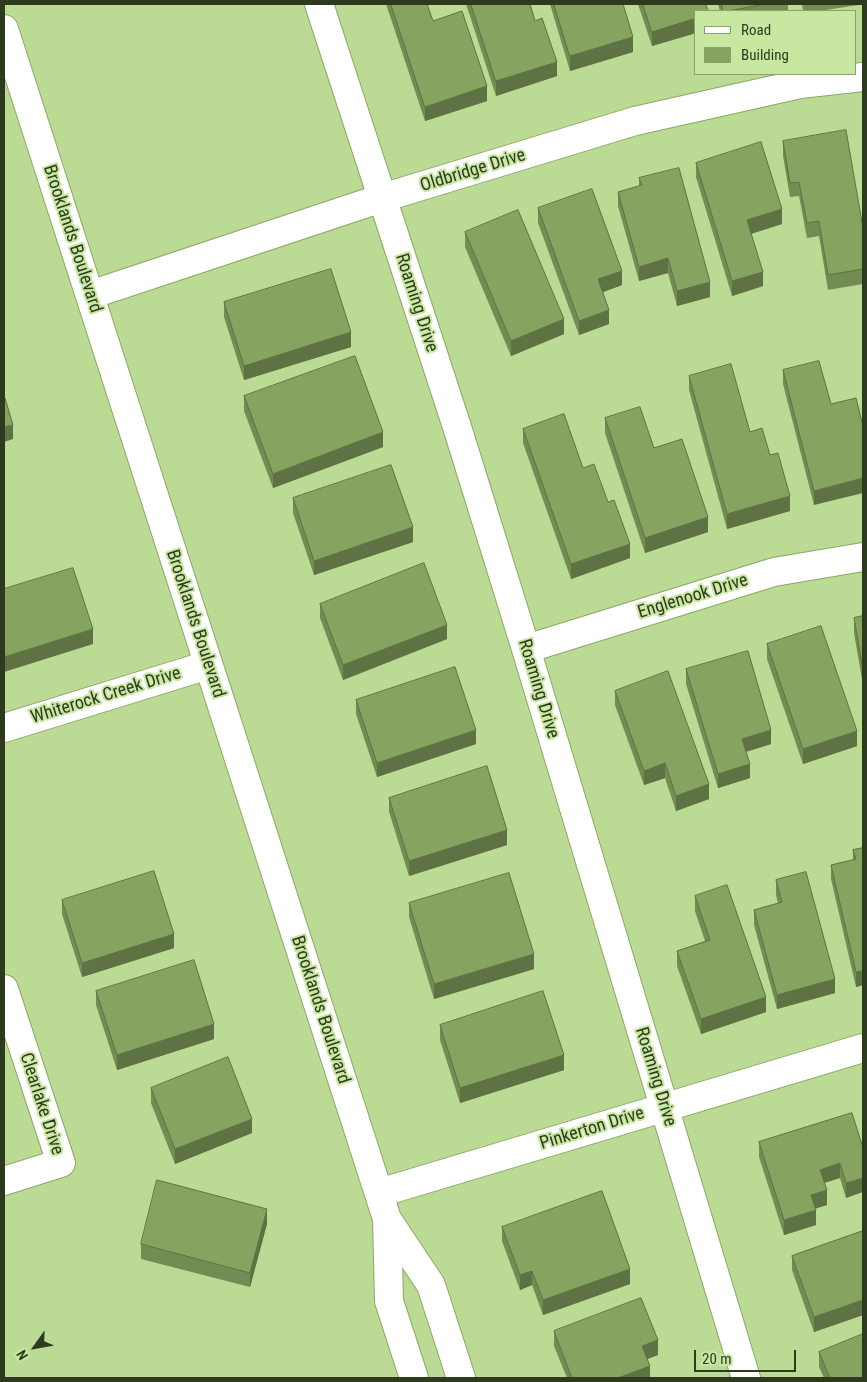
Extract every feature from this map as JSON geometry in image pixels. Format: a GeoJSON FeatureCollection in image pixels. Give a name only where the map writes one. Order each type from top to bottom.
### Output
{"type":"FeatureCollection","features":[{"type":"Feature","properties":{"kind":"street","name":"Roaming Drive"},"geometry":{"type":"LineString","coordinates":[[319,4],[458,430],[746,1378]]}},
{"type":"Feature","properties":{"kind":"street","name":"Brooklands Boulevard"},"geometry":{"type":"LineString","coordinates":[[4,29],[387,1219],[390,1301],[414,1378]]}},
{"type":"Feature","properties":{"kind":"street","name":"Oldbridge Drive"},"geometry":{"type":"LineString","coordinates":[[90,295],[382,198],[635,121],[800,84],[863,77]]}},
{"type":"Feature","properties":{"kind":"street","name":"Englenook Drive"},"geometry":{"type":"LineString","coordinates":[[526,649],[774,572],[863,557]]}},
{"type":"Feature","properties":{"kind":"street","name":"Whiterock Creek Drive"},"geometry":{"type":"LineString","coordinates":[[4,728],[208,665]]}},
{"type":"Feature","properties":{"kind":"street","name":"Clearlake Drive"},"geometry":{"type":"LineString","coordinates":[[4,989],[61,1163],[4,1181]]}},
{"type":"Feature","properties":{"kind":"street","name":"Pinkerton Drive"},"geometry":{"type":"LineString","coordinates":[[379,1193],[863,1048]]}},
{"type":"Feature","properties":{"kind":"street","name":"Brooklands Boulevard"},"geometry":{"type":"LineString","coordinates":[[387,1219],[431,1285],[461,1378]]}},
{"type":"Feature","properties":{"kind":"building"},"geometry":{"type":"Polygon","coordinates":[[[391,4],[427,4],[433,21],[462,11],[487,86],[425,107],[391,4]]]}},
{"type":"Feature","properties":{"kind":"building"},"geometry":{"type":"Polygon","coordinates":[[[471,4],[530,4],[535,21],[542,18],[557,62],[496,81],[471,4]]]}},
{"type":"Feature","properties":{"kind":"building"},"geometry":{"type":"Polygon","coordinates":[[[554,4],[623,4],[633,37],[570,56],[554,4]]]}},
{"type":"Feature","properties":{"kind":"building"},"geometry":{"type":"Polygon","coordinates":[[[643,4],[706,4],[708,10],[694,10],[694,19],[652,32],[643,4]]]}},
{"type":"Feature","properties":{"kind":"building"},"geometry":{"type":"Polygon","coordinates":[[[722,4],[765,4],[733,10],[723,10],[722,4]]]}},
{"type":"Feature","properties":{"kind":"building"},"geometry":{"type":"Polygon","coordinates":[[[846,130],[863,228],[863,269],[828,275],[819,221],[807,223],[799,182],[790,183],[783,141],[846,130]]]}},
{"type":"Feature","properties":{"kind":"building"},"geometry":{"type":"Polygon","coordinates":[[[761,142],[782,209],[747,220],[763,272],[732,281],[696,163],[761,142]]]}},
{"type":"Feature","properties":{"kind":"building"},"geometry":{"type":"Polygon","coordinates":[[[679,168],[710,282],[677,291],[668,258],[639,267],[618,192],[642,185],[639,178],[679,168]]]}},
{"type":"Feature","properties":{"kind":"building"},"geometry":{"type":"Polygon","coordinates":[[[592,189],[622,271],[598,279],[609,310],[579,321],[538,208],[592,189]]]}},
{"type":"Feature","properties":{"kind":"building"},"geometry":{"type":"Polygon","coordinates":[[[518,210],[564,319],[511,341],[465,232],[518,210]]]}},
{"type":"Feature","properties":{"kind":"building"},"geometry":{"type":"Polygon","coordinates":[[[331,269],[351,332],[244,366],[224,302],[331,269]]]}},
{"type":"Feature","properties":{"kind":"building"},"geometry":{"type":"Polygon","coordinates":[[[355,356],[383,432],[273,474],[244,396],[355,356]]]}},
{"type":"Feature","properties":{"kind":"building"},"geometry":{"type":"Polygon","coordinates":[[[819,361],[831,404],[856,398],[863,426],[863,478],[814,491],[783,370],[819,361]]]}},
{"type":"Feature","properties":{"kind":"building"},"geometry":{"type":"Polygon","coordinates":[[[731,364],[750,432],[762,428],[770,455],[778,453],[790,496],[727,514],[689,376],[731,364]]]}},
{"type":"Feature","properties":{"kind":"building"},"geometry":{"type":"Polygon","coordinates":[[[4,398],[13,425],[4,427],[4,398]]]}},
{"type":"Feature","properties":{"kind":"building"},"geometry":{"type":"Polygon","coordinates":[[[640,407],[654,448],[682,439],[708,517],[645,538],[605,418],[640,407]]]}},
{"type":"Feature","properties":{"kind":"building"},"geometry":{"type":"Polygon","coordinates":[[[564,414],[583,468],[594,464],[608,502],[614,500],[630,544],[571,564],[523,429],[564,414]]]}},
{"type":"Feature","properties":{"kind":"building"},"geometry":{"type":"Polygon","coordinates":[[[391,465],[413,527],[314,561],[293,498],[391,465]]]}},
{"type":"Feature","properties":{"kind":"building"},"geometry":{"type":"Polygon","coordinates":[[[424,563],[447,625],[343,665],[320,604],[424,563]]]}},
{"type":"Feature","properties":{"kind":"building"},"geometry":{"type":"Polygon","coordinates":[[[73,568],[93,629],[4,657],[4,589],[73,568]]]}},
{"type":"Feature","properties":{"kind":"building"},"geometry":{"type":"Polygon","coordinates":[[[863,616],[863,670],[854,618],[863,616]]]}},
{"type":"Feature","properties":{"kind":"building"},"geometry":{"type":"Polygon","coordinates":[[[821,626],[857,731],[803,749],[767,644],[821,626]]]}},
{"type":"Feature","properties":{"kind":"building"},"geometry":{"type":"Polygon","coordinates":[[[748,651],[771,730],[742,739],[750,764],[718,774],[686,669],[748,651]]]}},
{"type":"Feature","properties":{"kind":"building"},"geometry":{"type":"Polygon","coordinates":[[[455,667],[476,730],[377,763],[356,700],[455,667]]]}},
{"type":"Feature","properties":{"kind":"building"},"geometry":{"type":"Polygon","coordinates":[[[668,671],[709,784],[676,796],[665,763],[644,771],[615,691],[668,671]]]}},
{"type":"Feature","properties":{"kind":"building"},"geometry":{"type":"Polygon","coordinates":[[[487,766],[507,830],[409,861],[389,798],[487,766]]]}},
{"type":"Feature","properties":{"kind":"building"},"geometry":{"type":"Polygon","coordinates":[[[863,848],[863,971],[856,972],[831,865],[856,859],[853,850],[863,848]]]}},
{"type":"Feature","properties":{"kind":"building"},"geometry":{"type":"Polygon","coordinates":[[[154,871],[174,934],[82,963],[62,900],[154,871]]]}},
{"type":"Feature","properties":{"kind":"building"},"geometry":{"type":"Polygon","coordinates":[[[806,872],[835,979],[777,995],[754,910],[782,902],[776,880],[806,872]]]}},
{"type":"Feature","properties":{"kind":"building"},"geometry":{"type":"Polygon","coordinates":[[[509,873],[534,954],[434,984],[409,903],[509,873]]]}},
{"type":"Feature","properties":{"kind":"building"},"geometry":{"type":"Polygon","coordinates":[[[727,885],[766,997],[701,1019],[677,951],[710,940],[695,896],[727,885]]]}},
{"type":"Feature","properties":{"kind":"building"},"geometry":{"type":"Polygon","coordinates":[[[194,960],[214,1024],[117,1055],[96,991],[194,960]]]}},
{"type":"Feature","properties":{"kind":"building"},"geometry":{"type":"Polygon","coordinates":[[[543,991],[564,1055],[460,1088],[440,1025],[543,991]]]}},
{"type":"Feature","properties":{"kind":"building"},"geometry":{"type":"Polygon","coordinates":[[[228,1057],[252,1119],[175,1149],[151,1088],[228,1057]]]}},
{"type":"Feature","properties":{"kind":"building"},"geometry":{"type":"Polygon","coordinates":[[[852,1113],[863,1148],[863,1178],[846,1183],[840,1163],[820,1170],[827,1190],[811,1195],[816,1210],[784,1220],[759,1142],[852,1113]]]}},
{"type":"Feature","properties":{"kind":"building"},"geometry":{"type":"Polygon","coordinates":[[[157,1180],[267,1209],[250,1273],[141,1244],[157,1180]]]}},
{"type":"Feature","properties":{"kind":"building"},"geometry":{"type":"Polygon","coordinates":[[[602,1191],[630,1269],[543,1300],[532,1271],[520,1275],[502,1227],[602,1191]]]}},
{"type":"Feature","properties":{"kind":"building"},"geometry":{"type":"Polygon","coordinates":[[[863,1231],[863,1300],[814,1317],[792,1256],[863,1231]]]}},
{"type":"Feature","properties":{"kind":"building"},"geometry":{"type":"Polygon","coordinates":[[[641,1298],[658,1340],[642,1346],[650,1366],[618,1378],[572,1378],[554,1331],[641,1298]]]}},
{"type":"Feature","properties":{"kind":"building"},"geometry":{"type":"Polygon","coordinates":[[[863,1334],[863,1378],[830,1378],[819,1352],[863,1334]]]}}]}
